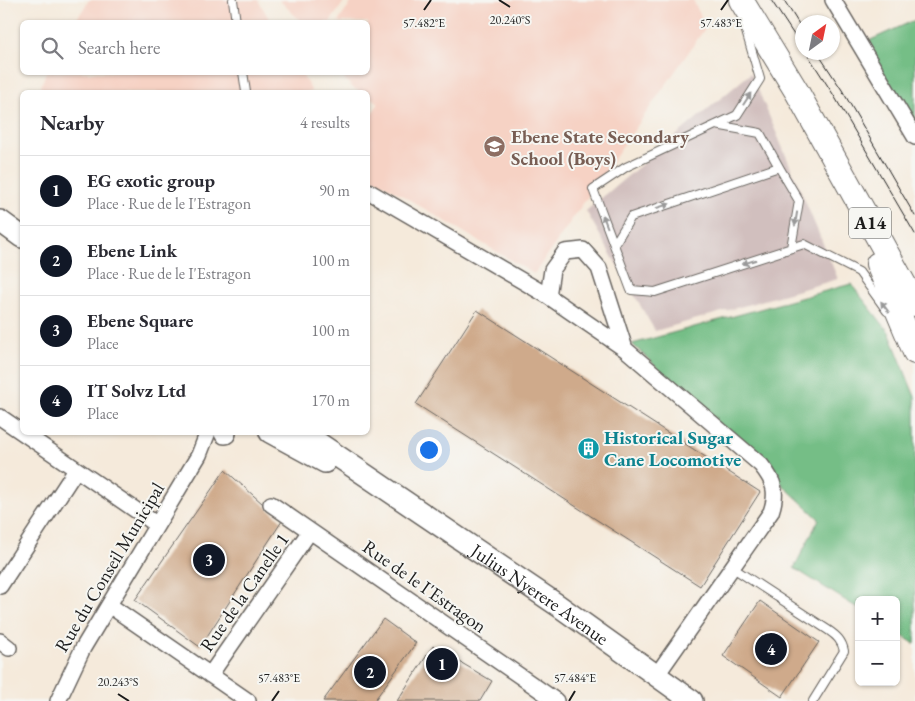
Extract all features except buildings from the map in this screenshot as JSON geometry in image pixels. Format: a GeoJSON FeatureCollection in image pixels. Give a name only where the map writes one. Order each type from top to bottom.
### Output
{"type":"FeatureCollection","features":[{"type":"Feature","properties":{"kind":"main road","name":"A14"},"geometry":{"type":"LineString","coordinates":[[741,0],[797,92],[915,304]]}},
{"type":"Feature","properties":{"kind":"main road"},"geometry":{"type":"LineString","coordinates":[[825,142],[914,350]]}},
{"type":"Feature","properties":{"kind":"main road"},"geometry":{"type":"LineString","coordinates":[[0,221],[20,236]]}},
{"type":"Feature","properties":{"kind":"main road"},"geometry":{"type":"LineString","coordinates":[[275,435],[318,459],[383,486]]}},
{"type":"Feature","properties":{"kind":"main road","name":"Julius Nyerere Avenue"},"geometry":{"type":"LineString","coordinates":[[306,435],[559,606],[692,701]]}},
{"type":"Feature","properties":{"kind":"main road","name":"Julius Nyerere Avenue"},"geometry":{"type":"LineString","coordinates":[[320,435],[360,462],[383,486]]}},
{"type":"Feature","properties":{"kind":"street"},"geometry":{"type":"LineString","coordinates":[[833,0],[915,137]]}},
{"type":"Feature","properties":{"kind":"street"},"geometry":{"type":"LineString","coordinates":[[370,192],[548,296],[625,349],[761,465],[770,477],[774,486],[775,502],[771,512],[656,676]]}},
{"type":"Feature","properties":{"kind":"street"},"geometry":{"type":"LineString","coordinates":[[548,296],[552,270],[565,252],[583,250],[599,268],[625,349]]}},
{"type":"Feature","properties":{"kind":"street"},"geometry":{"type":"LineString","coordinates":[[0,417],[20,431]]}},
{"type":"Feature","properties":{"kind":"street"},"geometry":{"type":"LineString","coordinates":[[26,435],[156,524]]}},
{"type":"Feature","properties":{"kind":"street"},"geometry":{"type":"LineString","coordinates":[[199,455],[207,435]]}},
{"type":"Feature","properties":{"kind":"street"},"geometry":{"type":"LineString","coordinates":[[199,455],[223,435]]}},
{"type":"Feature","properties":{"kind":"street","name":"Rue du Conseil Municipal"},"geometry":{"type":"LineString","coordinates":[[58,701],[83,648],[199,455]]}},
{"type":"Feature","properties":{"kind":"street"},"geometry":{"type":"LineString","coordinates":[[0,586],[76,470]]}},
{"type":"Feature","properties":{"kind":"street","name":"Rue de le I'Estragon"},"geometry":{"type":"LineString","coordinates":[[271,504],[556,701]]}},
{"type":"Feature","properties":{"kind":"street","name":"Rue de la Canelle 1"},"geometry":{"type":"LineString","coordinates":[[210,675],[310,531]]}},
{"type":"Feature","properties":{"kind":"street"},"geometry":{"type":"LineString","coordinates":[[109,605],[248,701]]}},
{"type":"Feature","properties":{"kind":"lane"},"geometry":{"type":"LineString","coordinates":[[233,0],[236,20]]}},
{"type":"Feature","properties":{"kind":"lane"},"geometry":{"type":"LineString","coordinates":[[737,0],[760,80],[737,115],[626,167],[593,189],[631,290],[655,292],[804,244],[859,272],[914,350]]}},
{"type":"Feature","properties":{"kind":"lane"},"geometry":{"type":"LineString","coordinates":[[243,75],[246,90]]}},
{"type":"Feature","properties":{"kind":"lane"},"geometry":{"type":"LineString","coordinates":[[716,125],[760,133],[799,201],[791,248]]}},
{"type":"Feature","properties":{"kind":"lane"},"geometry":{"type":"LineString","coordinates":[[614,245],[631,217],[779,168]]}},
{"type":"Feature","properties":{"kind":"lane"},"geometry":{"type":"LineString","coordinates":[[733,568],[833,633],[843,643],[844,651],[813,701]]}},
{"type":"Feature","properties":{"kind":"shaded area"},"geometry":{"type":"Polygon","coordinates":[[[89,0],[258,0],[270,20],[76,20],[89,0]]]}},
{"type":"Feature","properties":{"kind":"shaded area"},"geometry":{"type":"Polygon","coordinates":[[[279,0],[345,0],[331,20],[300,20],[279,0]]]}},
{"type":"Feature","properties":{"kind":"shaded area","name":"Ebene State Secondary School (Boys)"},"geometry":{"type":"Polygon","coordinates":[[[353,0],[693,0],[706,27],[534,274],[370,176],[370,116],[379,103],[370,97],[370,90],[357,90],[353,88],[341,75],[370,75],[370,20],[339,20],[353,0]]]}},
{"type":"Feature","properties":{"kind":"shaded area"},"geometry":{"type":"Polygon","coordinates":[[[751,73],[838,279],[655,331],[586,211],[751,73]]]}},
{"type":"Feature","properties":{"kind":"shaded area"},"geometry":{"type":"Polygon","coordinates":[[[45,75],[302,75],[310,90],[40,90],[45,75]]]}},
{"type":"Feature","properties":{"kind":"green space"},"geometry":{"type":"Polygon","coordinates":[[[915,20],[915,128],[866,42],[915,20]]]}},
{"type":"Feature","properties":{"kind":"green space"},"geometry":{"type":"Polygon","coordinates":[[[851,284],[889,332],[915,397],[915,644],[900,635],[900,596],[855,596],[855,606],[794,568],[819,519],[632,344],[851,284]]]}},
{"type":"Feature","properties":{"kind":"tram line"},"geometry":{"type":"LineString","coordinates":[[771,0],[795,36]]}},
{"type":"Feature","properties":{"kind":"tram line"},"geometry":{"type":"LineString","coordinates":[[784,0],[795,18]]}},
{"type":"Feature","properties":{"kind":"tram line"},"geometry":{"type":"LineString","coordinates":[[811,60],[915,234]]}},
{"type":"Feature","properties":{"kind":"tram line"},"geometry":{"type":"LineString","coordinates":[[822,60],[842,90],[915,216]]}},
{"type":"Feature","properties":{"kind":"place","name":"Ebene State Secondary School (Boys)"},"geometry":{"type":"Point","coordinates":[495,147]}},
{"type":"Feature","properties":{"kind":"place","name":"Historical Sugar Cane Locomotive"},"geometry":{"type":"Point","coordinates":[588,448]}},
{"type":"Feature","properties":{"kind":"place","name":"Ebene Square"},"geometry":{"type":"Point","coordinates":[209,560]}},
{"type":"Feature","properties":{"kind":"place","name":"IT Solvz Ltd"},"geometry":{"type":"Point","coordinates":[771,649]}},
{"type":"Feature","properties":{"kind":"place","name":"EG exotic group"},"geometry":{"type":"Point","coordinates":[442,664]}},
{"type":"Feature","properties":{"kind":"place","name":"Ebene Link"},"geometry":{"type":"Point","coordinates":[370,672]}}]}
